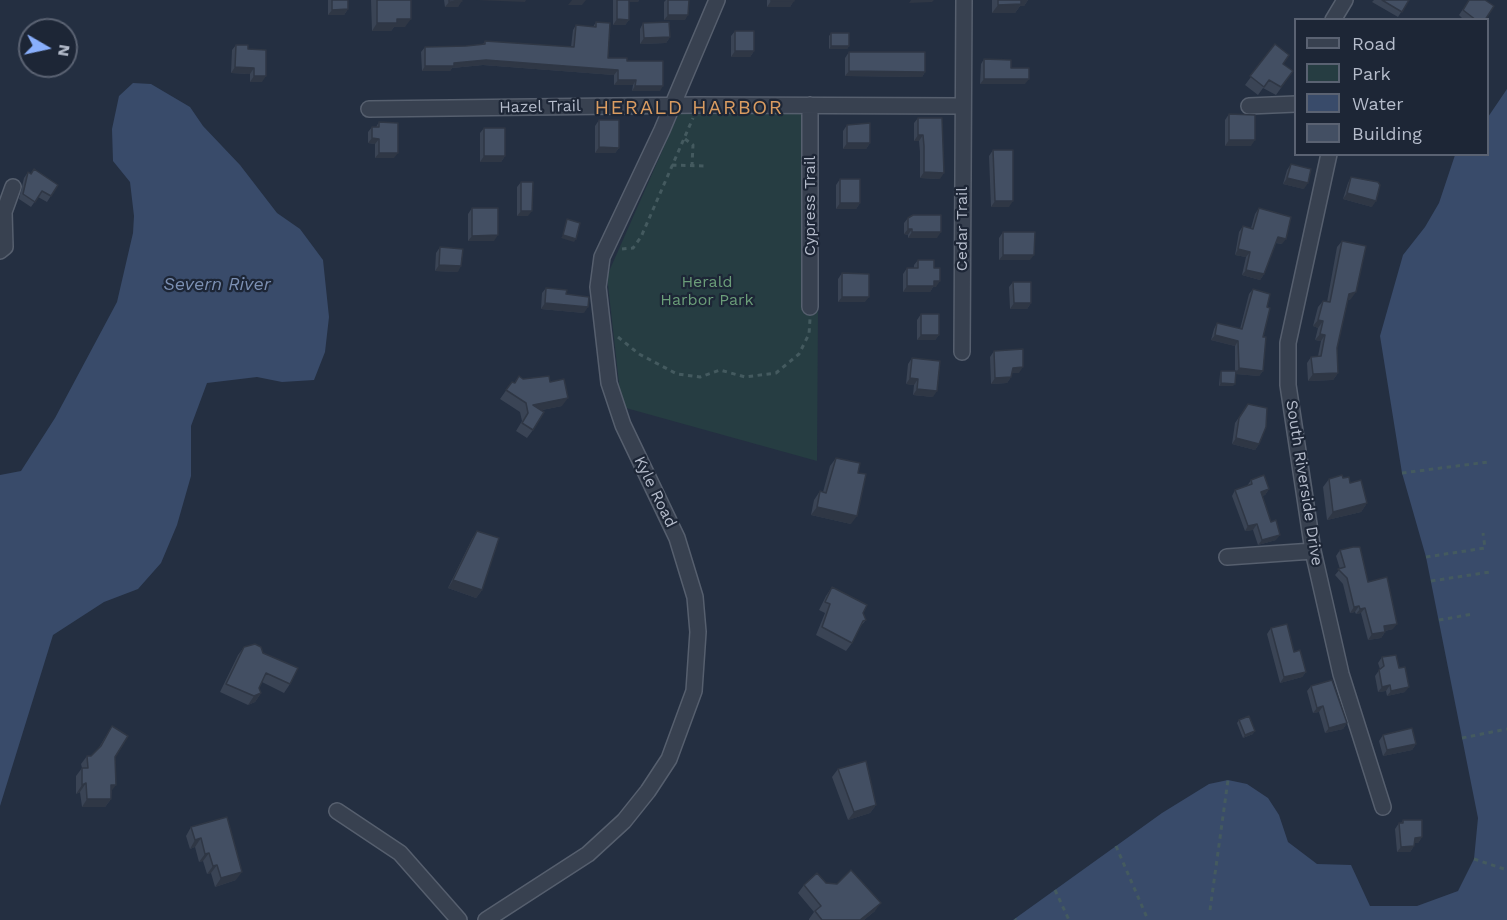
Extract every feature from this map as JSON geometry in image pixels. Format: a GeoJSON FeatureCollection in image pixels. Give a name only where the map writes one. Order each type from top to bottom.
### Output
{"type":"FeatureCollection","features":[{"type":"Feature","properties":{"kind":"street","name":"Kyle Road"},"geometry":{"type":"LineString","coordinates":[[486,920],[588,854],[624,821],[648,791],[669,759],[694,691],[698,632],[695,597],[677,538],[623,425],[609,383],[598,287],[602,257],[662,129],[670,105],[717,0]]}},
{"type":"Feature","properties":{"kind":"street","name":"Cedar Trail"},"geometry":{"type":"LineString","coordinates":[[962,352],[964,0]]}},
{"type":"Feature","properties":{"kind":"street"},"geometry":{"type":"LineString","coordinates":[[1334,18],[1345,0]]}},
{"type":"Feature","properties":{"kind":"street"},"geometry":{"type":"LineString","coordinates":[[1249,106],[1294,104]]}},
{"type":"Feature","properties":{"kind":"street","name":"Hazel Trail"},"geometry":{"type":"LineString","coordinates":[[369,109],[670,105],[963,106]]}},
{"type":"Feature","properties":{"kind":"street","name":"Cypress Trail"},"geometry":{"type":"LineString","coordinates":[[810,105],[810,307]]}},
{"type":"Feature","properties":{"kind":"street","name":"South Riverside Drive"},"geometry":{"type":"LineString","coordinates":[[1329,156],[1287,343],[1293,432],[1313,550],[1341,674],[1383,807]]}},
{"type":"Feature","properties":{"kind":"street"},"geometry":{"type":"LineString","coordinates":[[0,251],[5,247],[4,212],[13,187]]}},
{"type":"Feature","properties":{"kind":"street"},"geometry":{"type":"LineString","coordinates":[[1227,557],[1313,550]]}},
{"type":"Feature","properties":{"kind":"street"},"geometry":{"type":"LineString","coordinates":[[337,811],[400,853],[459,920]]}},
{"type":"Feature","properties":{"kind":"path"},"geometry":{"type":"LineString","coordinates":[[609,243],[623,250],[633,248],[641,237],[697,105]]}},
{"type":"Feature","properties":{"kind":"path"},"geometry":{"type":"LineString","coordinates":[[684,139],[693,145],[692,165]]}},
{"type":"Feature","properties":{"kind":"path"},"geometry":{"type":"LineString","coordinates":[[672,165],[706,166]]}},
{"type":"Feature","properties":{"kind":"path"},"geometry":{"type":"LineString","coordinates":[[604,329],[639,354],[677,374],[700,377],[720,369],[745,377],[776,373],[799,354],[809,334],[810,307]]}},
{"type":"Feature","properties":{"kind":"path"},"geometry":{"type":"LineString","coordinates":[[1402,472],[1488,462]]}},
{"type":"Feature","properties":{"kind":"path"},"geometry":{"type":"LineString","coordinates":[[1426,557],[1485,549],[1483,533]]}},
{"type":"Feature","properties":{"kind":"path"},"geometry":{"type":"LineString","coordinates":[[1431,581],[1490,572]]}},
{"type":"Feature","properties":{"kind":"path"},"geometry":{"type":"LineString","coordinates":[[1439,620],[1473,614]]}},
{"type":"Feature","properties":{"kind":"path"},"geometry":{"type":"LineString","coordinates":[[1462,738],[1507,729]]}},
{"type":"Feature","properties":{"kind":"path"},"geometry":{"type":"LineString","coordinates":[[1210,910],[1228,780]]}},
{"type":"Feature","properties":{"kind":"path"},"geometry":{"type":"LineString","coordinates":[[1116,846],[1148,920]]}},
{"type":"Feature","properties":{"kind":"path"},"geometry":{"type":"LineString","coordinates":[[1474,859],[1507,870]]}},
{"type":"Feature","properties":{"kind":"path"},"geometry":{"type":"LineString","coordinates":[[1055,890],[1069,920]]}},
{"type":"Feature","properties":{"kind":"green space","name":"Herald Harbor Park"},"geometry":{"type":"Polygon","coordinates":[[[804,112],[805,310],[818,310],[817,461],[626,408],[620,392],[607,276],[679,113],[804,112]]]}},
{"type":"Feature","properties":{"kind":"water","name":"Severn River"},"geometry":{"type":"Polygon","coordinates":[[[133,83],[151,84],[190,107],[203,126],[240,165],[277,213],[300,229],[323,260],[329,317],[325,352],[314,380],[282,382],[257,377],[207,383],[191,426],[191,476],[177,525],[161,563],[138,589],[104,602],[53,635],[0,806],[0,475],[21,471],[55,418],[117,302],[133,233],[134,216],[130,182],[113,161],[112,129],[119,96],[133,83]]]}},
{"type":"Feature","properties":{"kind":"water"},"geometry":{"type":"Polygon","coordinates":[[[1507,89],[1507,920],[1013,920],[1162,813],[1209,784],[1228,780],[1247,784],[1268,798],[1279,815],[1288,842],[1317,864],[1351,865],[1370,906],[1417,906],[1458,891],[1474,859],[1478,818],[1426,557],[1402,473],[1380,336],[1403,255],[1425,227],[1439,203],[1455,156],[1489,156],[1489,116],[1507,89]]]}},
{"type":"Feature","properties":{"kind":"building"},"geometry":{"type":"Polygon","coordinates":[[[332,0],[348,0],[348,9],[332,10],[332,0]]]}},
{"type":"Feature","properties":{"kind":"building"},"geometry":{"type":"Polygon","coordinates":[[[377,0],[411,0],[411,19],[397,19],[397,23],[377,23],[377,0]]]}},
{"type":"Feature","properties":{"kind":"building"},"geometry":{"type":"Polygon","coordinates":[[[617,0],[629,0],[629,20],[617,19],[617,0]]]}},
{"type":"Feature","properties":{"kind":"building"},"geometry":{"type":"Polygon","coordinates":[[[668,0],[689,0],[688,15],[668,15],[668,0]]]}},
{"type":"Feature","properties":{"kind":"building"},"geometry":{"type":"Polygon","coordinates":[[[794,0],[794,1],[771,1],[794,0]]]}},
{"type":"Feature","properties":{"kind":"building"},"geometry":{"type":"Polygon","coordinates":[[[998,0],[1021,0],[1021,4],[998,5],[998,0]]]}},
{"type":"Feature","properties":{"kind":"building"},"geometry":{"type":"Polygon","coordinates":[[[1382,0],[1409,0],[1402,12],[1382,0]]]}},
{"type":"Feature","properties":{"kind":"building"},"geometry":{"type":"Polygon","coordinates":[[[1469,0],[1485,0],[1494,6],[1486,18],[1473,18],[1463,10],[1469,0]]]}},
{"type":"Feature","properties":{"kind":"building"},"geometry":{"type":"Polygon","coordinates":[[[596,22],[610,23],[608,58],[627,58],[627,61],[663,61],[663,86],[635,86],[636,80],[618,80],[618,70],[486,60],[454,63],[454,66],[425,66],[425,47],[466,46],[485,44],[485,41],[574,47],[576,25],[596,27],[596,22]]]}},
{"type":"Feature","properties":{"kind":"building"},"geometry":{"type":"Polygon","coordinates":[[[669,22],[670,37],[644,38],[643,23],[669,22]]]}},
{"type":"Feature","properties":{"kind":"building"},"geometry":{"type":"Polygon","coordinates":[[[735,31],[754,31],[754,51],[735,51],[735,31]]]}},
{"type":"Feature","properties":{"kind":"building"},"geometry":{"type":"Polygon","coordinates":[[[831,33],[849,33],[849,46],[831,46],[831,33]]]}},
{"type":"Feature","properties":{"kind":"building"},"geometry":{"type":"Polygon","coordinates":[[[1275,44],[1289,55],[1283,64],[1293,71],[1281,87],[1269,80],[1264,87],[1250,76],[1275,44]]]}},
{"type":"Feature","properties":{"kind":"building"},"geometry":{"type":"Polygon","coordinates":[[[236,45],[248,45],[248,49],[266,50],[266,76],[254,76],[254,68],[235,67],[236,45]]]}},
{"type":"Feature","properties":{"kind":"building"},"geometry":{"type":"Polygon","coordinates":[[[849,52],[925,52],[925,72],[849,71],[849,52]]]}},
{"type":"Feature","properties":{"kind":"building"},"geometry":{"type":"Polygon","coordinates":[[[984,59],[1011,60],[1011,68],[1029,68],[1029,79],[984,79],[984,59]]]}},
{"type":"Feature","properties":{"kind":"building"},"geometry":{"type":"Polygon","coordinates":[[[1229,114],[1255,115],[1255,140],[1229,140],[1229,114]]]}},
{"type":"Feature","properties":{"kind":"building"},"geometry":{"type":"Polygon","coordinates":[[[918,118],[942,118],[944,173],[924,172],[923,135],[918,135],[918,118]]]}},
{"type":"Feature","properties":{"kind":"building"},"geometry":{"type":"Polygon","coordinates":[[[599,120],[619,120],[619,148],[599,147],[599,120]]]}},
{"type":"Feature","properties":{"kind":"building"},"geometry":{"type":"Polygon","coordinates":[[[379,122],[398,123],[398,153],[379,153],[379,139],[372,138],[372,127],[379,127],[379,122]]]}},
{"type":"Feature","properties":{"kind":"building"},"geometry":{"type":"Polygon","coordinates":[[[870,123],[870,143],[847,143],[847,125],[870,123]]]}},
{"type":"Feature","properties":{"kind":"building"},"geometry":{"type":"Polygon","coordinates":[[[484,128],[505,128],[505,156],[484,156],[484,128]]]}},
{"type":"Feature","properties":{"kind":"building"},"geometry":{"type":"Polygon","coordinates":[[[993,150],[1013,150],[1013,201],[995,201],[993,150]]]}},
{"type":"Feature","properties":{"kind":"building"},"geometry":{"type":"Polygon","coordinates":[[[1291,164],[1311,169],[1308,183],[1287,178],[1291,164]]]}},
{"type":"Feature","properties":{"kind":"building"},"geometry":{"type":"Polygon","coordinates":[[[34,169],[58,185],[51,196],[42,191],[35,202],[23,194],[28,172],[31,174],[34,169]]]}},
{"type":"Feature","properties":{"kind":"building"},"geometry":{"type":"Polygon","coordinates":[[[1351,177],[1378,182],[1380,185],[1376,201],[1347,193],[1351,177]]]}},
{"type":"Feature","properties":{"kind":"building"},"geometry":{"type":"Polygon","coordinates":[[[840,179],[860,179],[860,203],[840,203],[840,179]]]}},
{"type":"Feature","properties":{"kind":"building"},"geometry":{"type":"Polygon","coordinates":[[[521,182],[533,182],[532,211],[521,211],[521,182]]]}},
{"type":"Feature","properties":{"kind":"building"},"geometry":{"type":"Polygon","coordinates":[[[472,208],[498,208],[498,235],[472,236],[472,208]]]}},
{"type":"Feature","properties":{"kind":"building"},"geometry":{"type":"Polygon","coordinates":[[[1259,208],[1291,217],[1286,239],[1278,237],[1264,274],[1246,270],[1250,252],[1238,249],[1243,226],[1253,229],[1259,208]]]}},
{"type":"Feature","properties":{"kind":"building"},"geometry":{"type":"Polygon","coordinates":[[[913,215],[941,215],[941,232],[912,232],[912,229],[908,229],[908,218],[913,215]]]}},
{"type":"Feature","properties":{"kind":"building"},"geometry":{"type":"Polygon","coordinates":[[[567,219],[580,223],[576,239],[563,235],[567,219]]]}},
{"type":"Feature","properties":{"kind":"building"},"geometry":{"type":"Polygon","coordinates":[[[1003,232],[1035,232],[1034,255],[1003,255],[1003,232]]]}},
{"type":"Feature","properties":{"kind":"building"},"geometry":{"type":"Polygon","coordinates":[[[1342,241],[1366,246],[1356,292],[1349,294],[1337,348],[1338,373],[1313,374],[1311,357],[1321,356],[1325,335],[1320,334],[1323,321],[1318,320],[1323,301],[1330,302],[1342,241]]]}},
{"type":"Feature","properties":{"kind":"building"},"geometry":{"type":"Polygon","coordinates":[[[440,247],[463,249],[461,266],[439,265],[440,247]]]}},
{"type":"Feature","properties":{"kind":"building"},"geometry":{"type":"Polygon","coordinates":[[[918,260],[934,260],[934,268],[940,268],[940,281],[934,281],[934,286],[907,286],[907,268],[918,268],[918,260]]]}},
{"type":"Feature","properties":{"kind":"building"},"geometry":{"type":"Polygon","coordinates":[[[842,273],[869,274],[869,297],[842,297],[842,273]]]}},
{"type":"Feature","properties":{"kind":"building"},"geometry":{"type":"Polygon","coordinates":[[[1013,282],[1031,282],[1031,303],[1014,303],[1013,282]]]}},
{"type":"Feature","properties":{"kind":"building"},"geometry":{"type":"Polygon","coordinates":[[[546,288],[567,290],[566,294],[589,297],[588,307],[545,303],[546,288]]]}},
{"type":"Feature","properties":{"kind":"building"},"geometry":{"type":"Polygon","coordinates":[[[1253,289],[1270,294],[1267,307],[1270,308],[1263,337],[1266,337],[1263,371],[1239,368],[1238,341],[1215,335],[1217,323],[1242,329],[1253,289]]]}},
{"type":"Feature","properties":{"kind":"building"},"geometry":{"type":"Polygon","coordinates":[[[921,314],[939,314],[939,335],[921,335],[921,314]]]}},
{"type":"Feature","properties":{"kind":"building"},"geometry":{"type":"Polygon","coordinates":[[[1023,349],[1023,367],[1013,368],[1011,377],[995,378],[994,351],[1023,349]]]}},
{"type":"Feature","properties":{"kind":"building"},"geometry":{"type":"Polygon","coordinates":[[[912,358],[940,361],[937,391],[917,389],[918,379],[910,378],[912,358]]]}},
{"type":"Feature","properties":{"kind":"building"},"geometry":{"type":"Polygon","coordinates":[[[1221,371],[1236,371],[1235,384],[1221,383],[1221,371]]]}},
{"type":"Feature","properties":{"kind":"building"},"geometry":{"type":"Polygon","coordinates":[[[519,376],[523,379],[549,376],[550,382],[564,379],[568,398],[533,405],[544,412],[533,430],[522,423],[528,413],[526,403],[506,390],[512,382],[515,383],[519,376]]]}},
{"type":"Feature","properties":{"kind":"building"},"geometry":{"type":"Polygon","coordinates":[[[1248,404],[1267,408],[1266,427],[1259,444],[1236,438],[1239,418],[1248,404]]]}},
{"type":"Feature","properties":{"kind":"building"},"geometry":{"type":"Polygon","coordinates":[[[836,458],[860,463],[858,473],[866,474],[857,516],[817,507],[820,491],[826,493],[836,458]]]}},
{"type":"Feature","properties":{"kind":"building"},"geometry":{"type":"Polygon","coordinates":[[[1264,475],[1269,489],[1261,492],[1271,522],[1276,520],[1280,535],[1262,540],[1257,524],[1248,526],[1235,490],[1252,484],[1251,480],[1264,475]]]}},
{"type":"Feature","properties":{"kind":"building"},"geometry":{"type":"Polygon","coordinates":[[[1342,475],[1343,478],[1349,477],[1350,483],[1361,480],[1367,503],[1333,512],[1329,479],[1342,475]]]}},
{"type":"Feature","properties":{"kind":"building"},"geometry":{"type":"Polygon","coordinates":[[[477,531],[499,538],[482,590],[453,580],[477,531]]]}},
{"type":"Feature","properties":{"kind":"building"},"geometry":{"type":"Polygon","coordinates":[[[1360,547],[1368,582],[1387,577],[1397,624],[1384,626],[1385,632],[1372,634],[1365,608],[1354,607],[1347,578],[1338,569],[1345,567],[1340,550],[1360,547]]]}},
{"type":"Feature","properties":{"kind":"building"},"geometry":{"type":"Polygon","coordinates":[[[832,587],[867,605],[863,613],[866,620],[863,621],[852,643],[822,627],[830,604],[825,602],[832,587]]]}},
{"type":"Feature","properties":{"kind":"building"},"geometry":{"type":"Polygon","coordinates":[[[1287,624],[1294,652],[1300,650],[1306,672],[1284,677],[1271,628],[1287,624]]]}},
{"type":"Feature","properties":{"kind":"building"},"geometry":{"type":"Polygon","coordinates":[[[255,644],[261,647],[263,653],[298,668],[290,684],[266,673],[259,688],[261,693],[254,696],[226,684],[244,647],[255,644]]]}},
{"type":"Feature","properties":{"kind":"building"},"geometry":{"type":"Polygon","coordinates":[[[1396,655],[1399,668],[1405,667],[1409,687],[1391,691],[1390,685],[1382,687],[1379,670],[1384,666],[1382,657],[1396,655]]]}},
{"type":"Feature","properties":{"kind":"building"},"geometry":{"type":"Polygon","coordinates":[[[1332,680],[1347,723],[1329,728],[1323,706],[1317,708],[1311,686],[1332,680]]]}},
{"type":"Feature","properties":{"kind":"building"},"geometry":{"type":"Polygon","coordinates":[[[1249,716],[1255,731],[1245,735],[1239,720],[1249,716]]]}},
{"type":"Feature","properties":{"kind":"building"},"geometry":{"type":"Polygon","coordinates":[[[112,726],[128,736],[115,757],[116,785],[111,785],[111,799],[87,799],[86,783],[82,785],[82,768],[88,768],[87,756],[91,756],[101,746],[112,726]]]}},
{"type":"Feature","properties":{"kind":"building"},"geometry":{"type":"Polygon","coordinates":[[[1412,728],[1416,744],[1387,750],[1383,735],[1412,728]]]}},
{"type":"Feature","properties":{"kind":"building"},"geometry":{"type":"Polygon","coordinates":[[[866,761],[876,805],[854,812],[838,769],[866,761]]]}},
{"type":"Feature","properties":{"kind":"building"},"geometry":{"type":"Polygon","coordinates":[[[227,817],[242,872],[221,878],[217,865],[213,866],[209,853],[205,854],[201,838],[195,840],[191,827],[227,817]]]}},
{"type":"Feature","properties":{"kind":"building"},"geometry":{"type":"Polygon","coordinates":[[[1403,820],[1422,820],[1422,837],[1415,838],[1414,846],[1401,847],[1399,823],[1403,823],[1403,820]]]}},
{"type":"Feature","properties":{"kind":"building"},"geometry":{"type":"Polygon","coordinates":[[[851,870],[881,903],[860,920],[822,920],[815,911],[821,906],[804,885],[817,873],[826,883],[837,884],[851,870]]]}},
{"type":"Feature","properties":{"kind":"district","name":"HERALD HARBOR"},"geometry":{"type":"Point","coordinates":[689,108]}}]}
